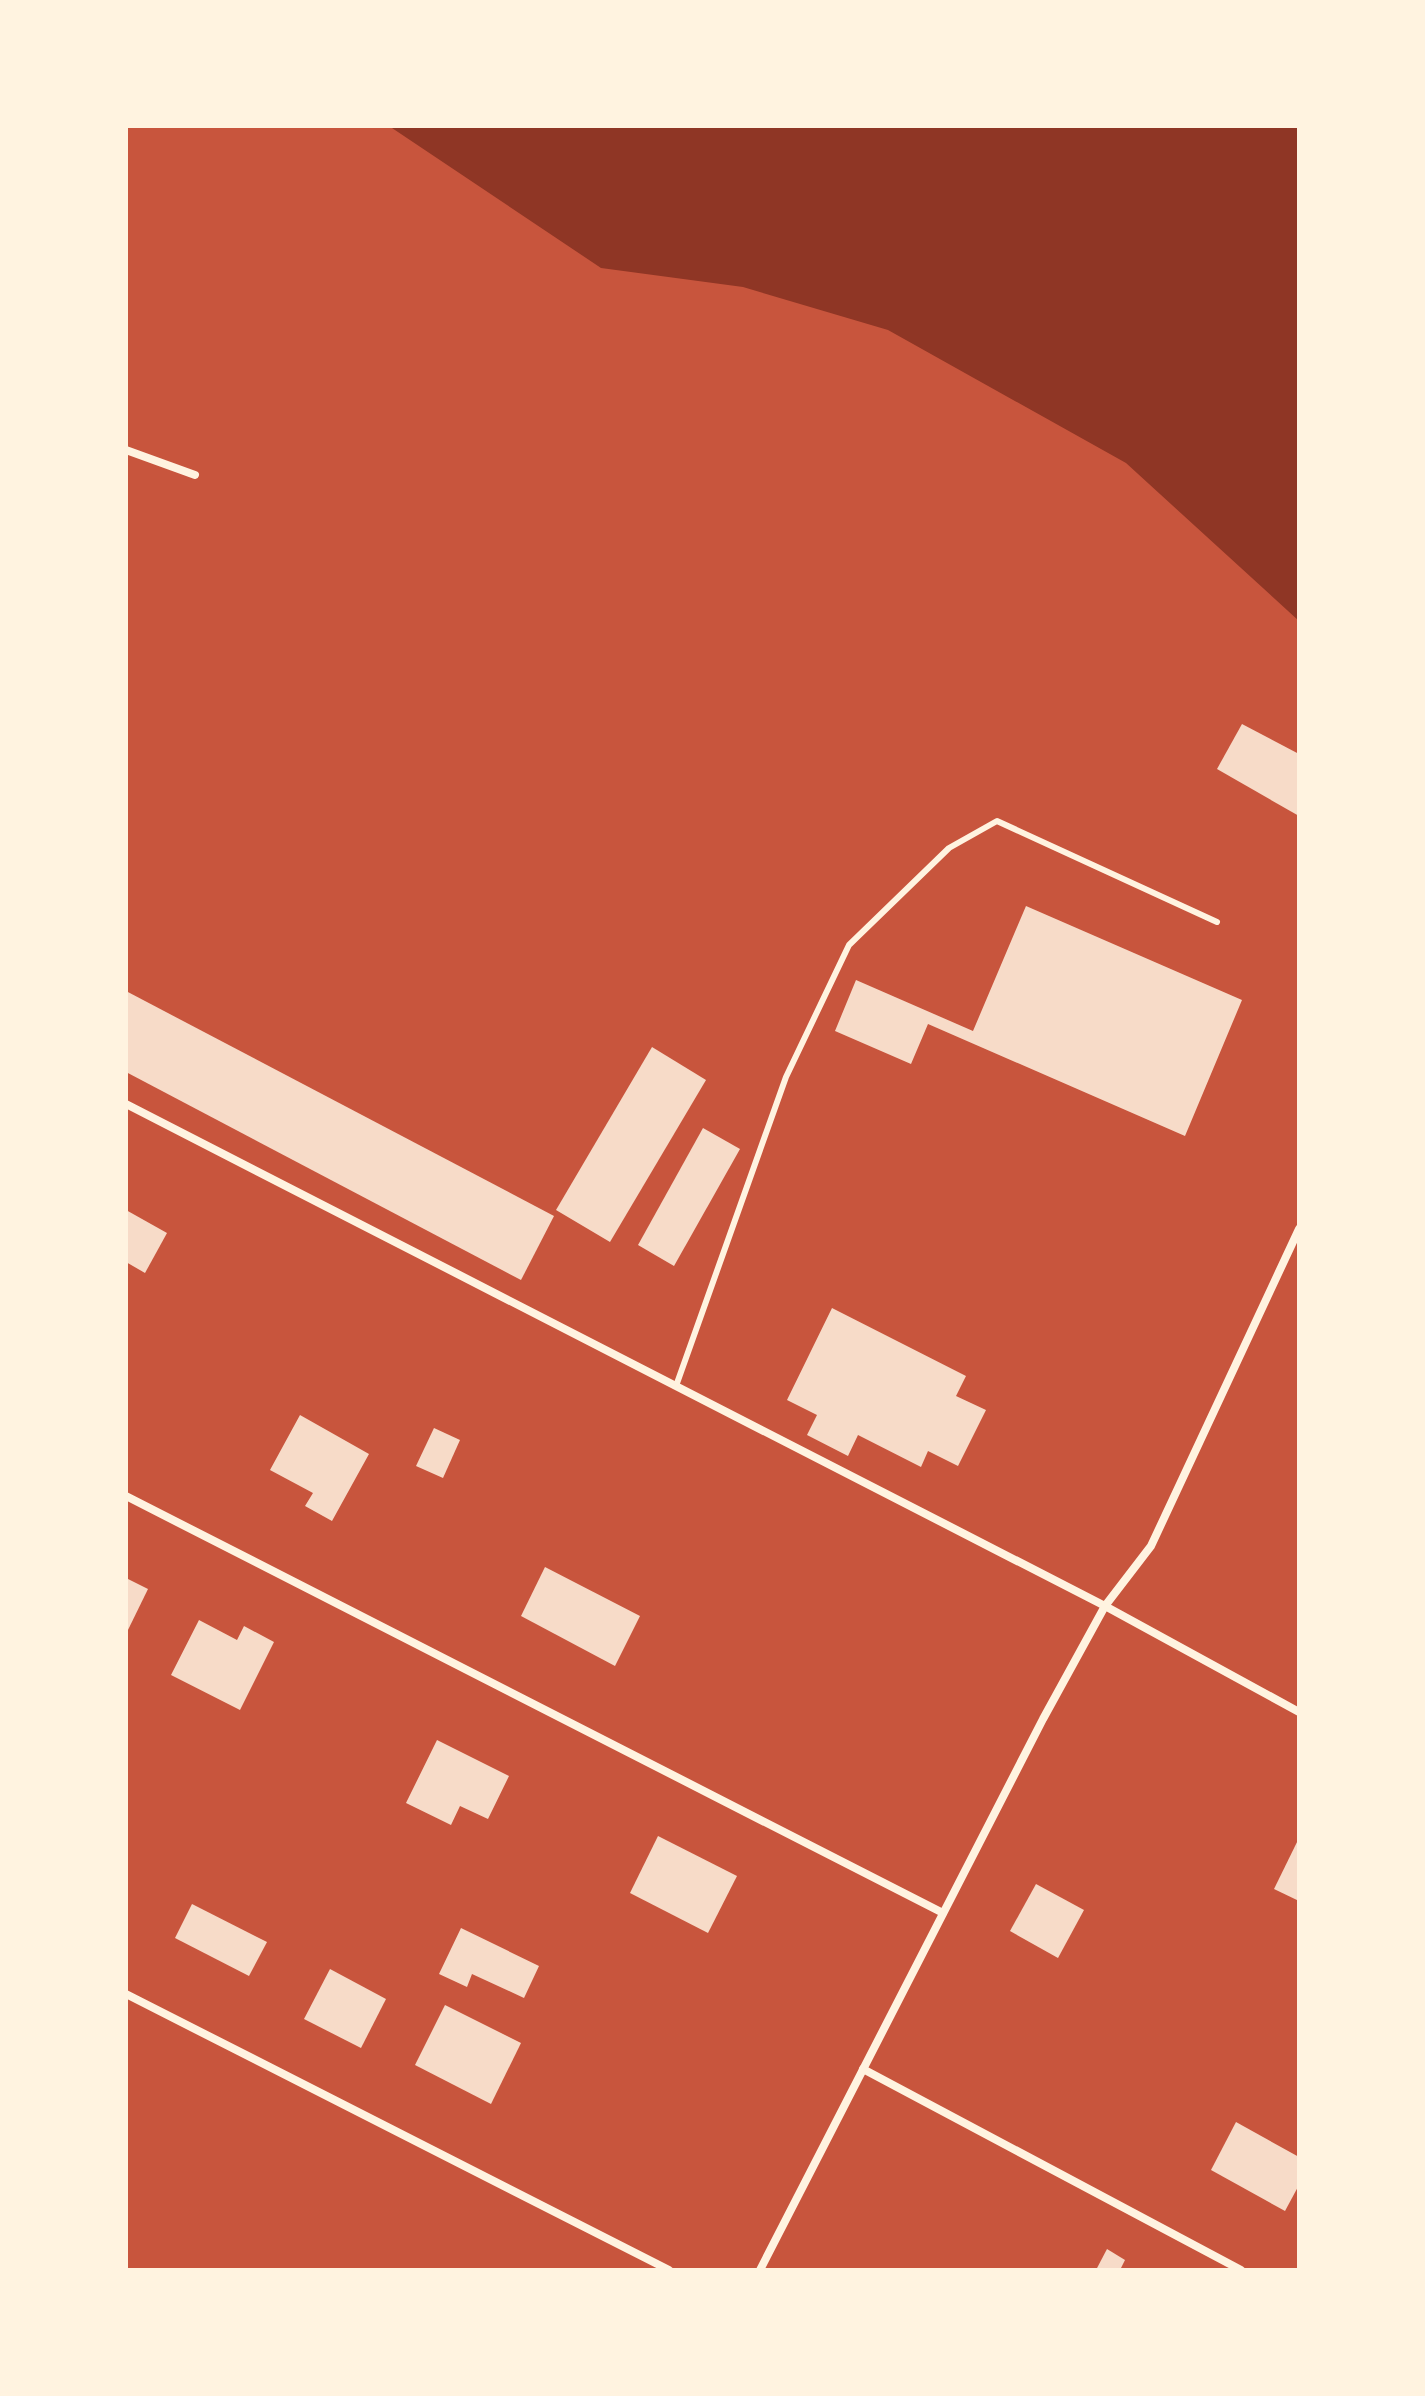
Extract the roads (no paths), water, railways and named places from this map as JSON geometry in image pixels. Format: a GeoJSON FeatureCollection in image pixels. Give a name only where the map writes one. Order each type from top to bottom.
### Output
{"type":"FeatureCollection","features":[{"type":"Feature","properties":{"kind":"street"},"geometry":{"type":"LineString","coordinates":[[126,450],[195,475]]}},
{"type":"Feature","properties":{"kind":"street"},"geometry":{"type":"LineString","coordinates":[[126,1104],[1105,1606],[1299,1712]]}},
{"type":"Feature","properties":{"kind":"street"},"geometry":{"type":"LineString","coordinates":[[760,2270],[1043,1719],[1105,1606],[1151,1546],[1299,1229]]}},
{"type":"Feature","properties":{"kind":"street"},"geometry":{"type":"LineString","coordinates":[[126,1496],[943,1913]]}},
{"type":"Feature","properties":{"kind":"street"},"geometry":{"type":"LineString","coordinates":[[126,1994],[669,2270]]}},
{"type":"Feature","properties":{"kind":"street"},"geometry":{"type":"LineString","coordinates":[[863,2069],[1241,2270]]}},
{"type":"Feature","properties":{"kind":"lane"},"geometry":{"type":"LineString","coordinates":[[676,1386],[786,1077],[849,945],[949,848],[997,821],[1217,922]]}}]}
